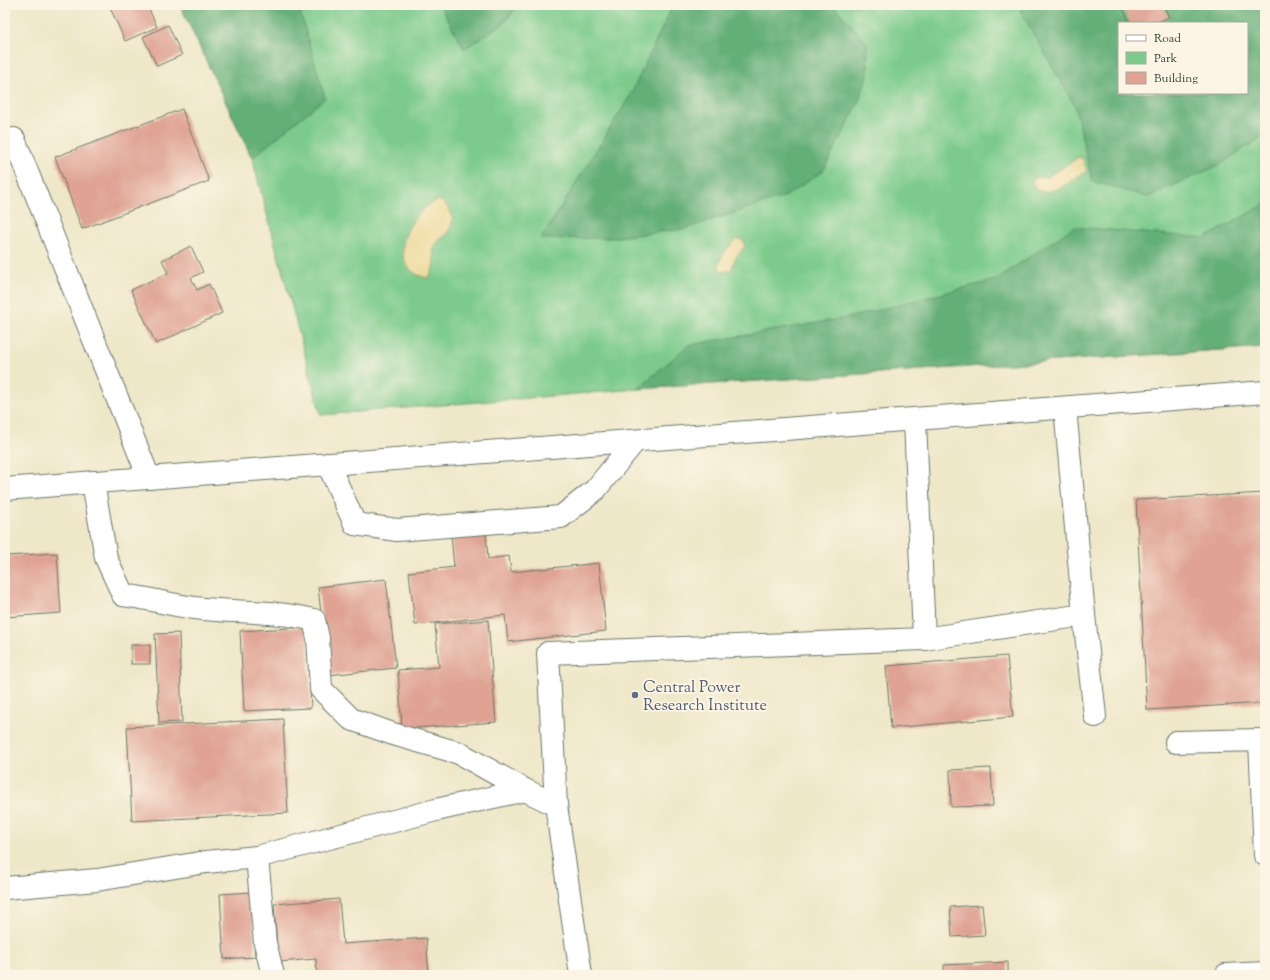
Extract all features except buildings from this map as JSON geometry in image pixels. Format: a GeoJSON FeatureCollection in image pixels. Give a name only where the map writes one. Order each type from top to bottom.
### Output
{"type":"FeatureCollection","features":[{"type":"Feature","properties":{"kind":"lane"},"geometry":{"type":"LineString","coordinates":[[14,139],[150,478]]}},
{"type":"Feature","properties":{"kind":"lane"},"geometry":{"type":"LineString","coordinates":[[5,489],[1265,392]]}},
{"type":"Feature","properties":{"kind":"lane"},"geometry":{"type":"LineString","coordinates":[[1065,408],[1095,716]]}},
{"type":"Feature","properties":{"kind":"lane"},"geometry":{"type":"LineString","coordinates":[[915,419],[924,639]]}},
{"type":"Feature","properties":{"kind":"lane"},"geometry":{"type":"LineString","coordinates":[[328,464],[355,524],[397,530],[561,517],[595,490],[635,441]]}},
{"type":"Feature","properties":{"kind":"lane"},"geometry":{"type":"LineString","coordinates":[[93,482],[106,558],[123,595],[154,599],[195,608],[294,615],[314,620],[318,638],[321,689],[351,719],[393,734],[459,753],[525,790],[556,805]]}},
{"type":"Feature","properties":{"kind":"lane"},"geometry":{"type":"LineString","coordinates":[[581,975],[568,875],[556,805],[548,653],[924,639],[1084,615]]}},
{"type":"Feature","properties":{"kind":"lane"},"geometry":{"type":"LineString","coordinates":[[1176,742],[1263,740],[1265,854]]}},
{"type":"Feature","properties":{"kind":"lane"},"geometry":{"type":"LineString","coordinates":[[5,888],[97,880],[206,862],[257,857],[436,810],[525,790]]}},
{"type":"Feature","properties":{"kind":"lane"},"geometry":{"type":"LineString","coordinates":[[257,857],[265,943],[274,975]]}},
{"type":"Feature","properties":{"kind":"lane"},"geometry":{"type":"LineString","coordinates":[[1226,975],[1265,973]]}},
{"type":"Feature","properties":{"kind":"green space"},"geometry":{"type":"Polygon","coordinates":[[[180,5],[1056,5],[1118,92],[1118,94],[1238,94],[1265,99],[1265,347],[637,389],[321,415],[252,158],[180,5]]]}},
{"type":"Feature","properties":{"kind":"green space"},"geometry":{"type":"Polygon","coordinates":[[[180,5],[298,5],[325,98],[252,158],[180,5]]]}},
{"type":"Feature","properties":{"kind":"green space"},"geometry":{"type":"Polygon","coordinates":[[[440,5],[518,5],[504,23],[464,49],[440,5]]]}},
{"type":"Feature","properties":{"kind":"green space"},"geometry":{"type":"Polygon","coordinates":[[[673,5],[833,5],[867,43],[868,74],[858,104],[823,171],[786,196],[684,229],[609,238],[541,239],[630,96],[673,5]]]}},
{"type":"Feature","properties":{"kind":"green space"},"geometry":{"type":"Polygon","coordinates":[[[1020,5],[1265,5],[1265,135],[1219,165],[1148,197],[1092,181],[1075,106],[1021,12],[1020,5]]]}},
{"type":"Feature","properties":{"kind":"green space"},"geometry":{"type":"Polygon","coordinates":[[[1265,204],[1265,347],[637,389],[689,345],[851,317],[995,280],[1074,227],[1205,238],[1265,204]]]}},
{"type":"Feature","properties":{"kind":"sand"},"geometry":{"type":"Polygon","coordinates":[[[1079,157],[1083,159],[1087,171],[1056,189],[1043,192],[1036,190],[1032,181],[1037,177],[1047,177],[1079,157]]]}},
{"type":"Feature","properties":{"kind":"sand"},"geometry":{"type":"Polygon","coordinates":[[[440,200],[450,210],[452,214],[452,223],[448,232],[435,246],[433,268],[427,278],[413,272],[406,263],[403,251],[405,238],[410,226],[418,214],[428,205],[440,200]]]}},
{"type":"Feature","properties":{"kind":"sand"},"geometry":{"type":"Polygon","coordinates":[[[737,239],[743,240],[745,246],[736,257],[731,270],[723,272],[719,270],[722,257],[727,249],[737,239]]]}},
{"type":"Feature","properties":{"kind":"place","name":"Central Power Research Institute"},"geometry":{"type":"Point","coordinates":[635,695]}}]}
